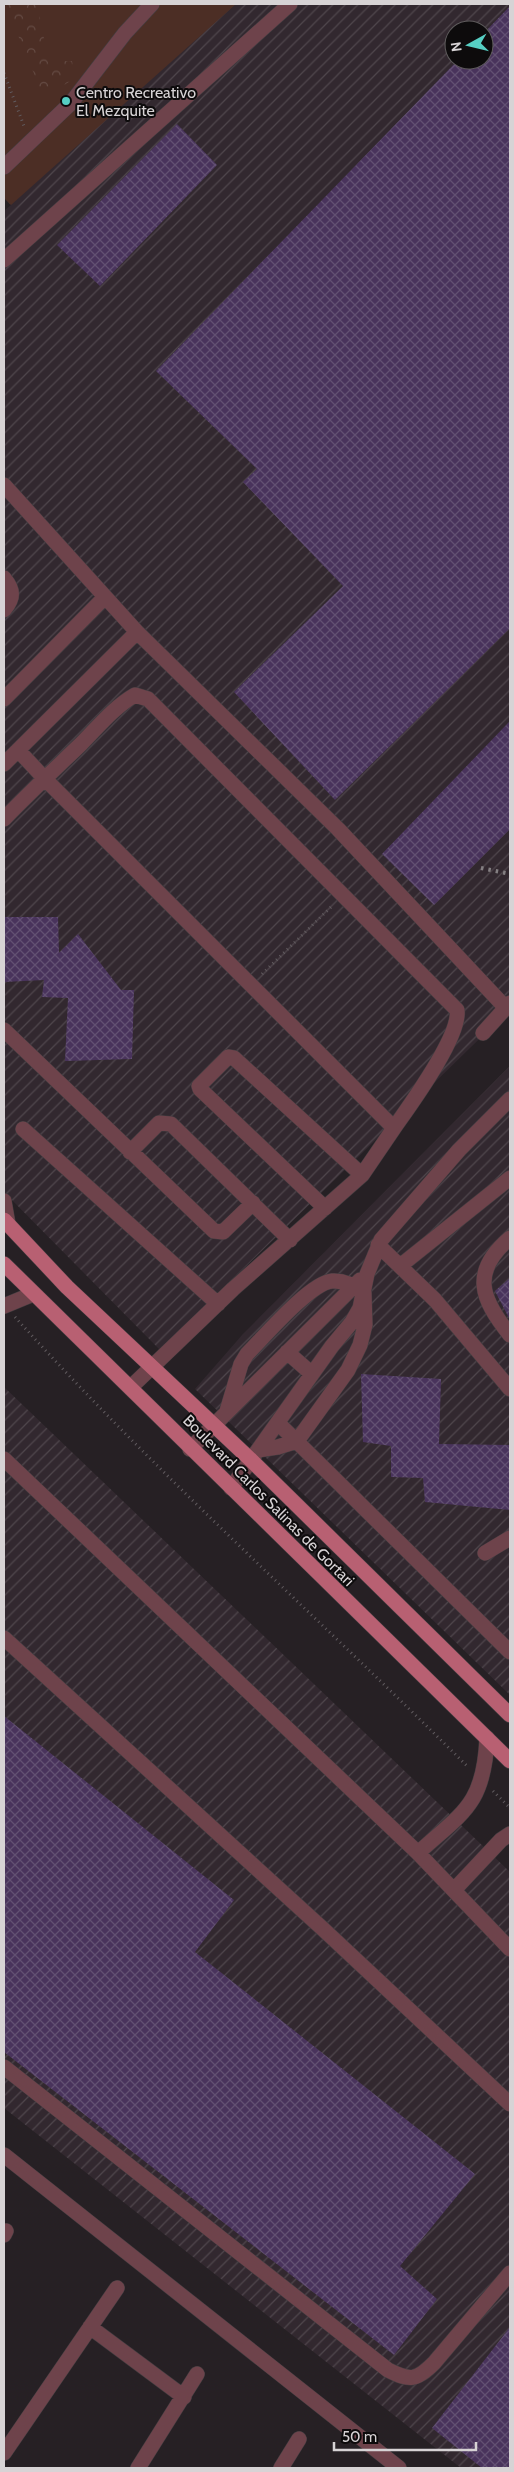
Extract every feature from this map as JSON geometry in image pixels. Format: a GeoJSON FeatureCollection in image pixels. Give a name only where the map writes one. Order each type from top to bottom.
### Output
{"type":"FeatureCollection","features":[{"type":"Feature","properties":{"kind":"main road","name":"Boulevard Carlos Salinas de Gortari"},"geometry":{"type":"LineString","coordinates":[[6,1222],[67,1287],[214,1424],[255,1455],[510,1714]]}},
{"type":"Feature","properties":{"kind":"main road","name":"Boulevard Carlos Salinas de Gortari"},"geometry":{"type":"LineString","coordinates":[[4,1264],[131,1387],[190,1449],[510,1761]]}},
{"type":"Feature","properties":{"kind":"street"},"geometry":{"type":"LineString","coordinates":[[4,167],[71,103],[125,33],[152,4]]}},
{"type":"Feature","properties":{"kind":"street"},"geometry":{"type":"LineString","coordinates":[[4,260],[290,4]]}},
{"type":"Feature","properties":{"kind":"street"},"geometry":{"type":"LineString","coordinates":[[4,485],[137,632],[338,829],[508,1005],[483,1033]]}},
{"type":"Feature","properties":{"kind":"street"},"geometry":{"type":"LineString","coordinates":[[4,578],[13,595],[11,602],[4,610]]}},
{"type":"Feature","properties":{"kind":"street"},"geometry":{"type":"LineString","coordinates":[[4,699],[105,597]]}},
{"type":"Feature","properties":{"kind":"street"},"geometry":{"type":"LineString","coordinates":[[4,764],[137,632]]}},
{"type":"Feature","properties":{"kind":"street"},"geometry":{"type":"LineString","coordinates":[[4,819],[116,709],[129,699],[141,696],[148,700],[457,1010],[458,1017],[446,1047],[362,1174],[218,1304],[131,1387]]}},
{"type":"Feature","properties":{"kind":"street"},"geometry":{"type":"LineString","coordinates":[[18,750],[394,1128]]}},
{"type":"Feature","properties":{"kind":"street"},"geometry":{"type":"LineString","coordinates":[[4,1030],[217,1233],[223,1232],[253,1203]]}},
{"type":"Feature","properties":{"kind":"street"},"geometry":{"type":"LineString","coordinates":[[325,1208],[200,1089],[200,1085],[223,1061],[228,1057],[234,1058],[362,1174]]}},
{"type":"Feature","properties":{"kind":"street"},"geometry":{"type":"LineString","coordinates":[[232,1488],[312,1374],[352,1322],[359,1289],[378,1245],[452,1158],[510,1098]]}},
{"type":"Feature","properties":{"kind":"street"},"geometry":{"type":"LineString","coordinates":[[130,1152],[156,1125],[167,1122],[290,1240]]}},
{"type":"Feature","properties":{"kind":"street"},"geometry":{"type":"LineString","coordinates":[[23,1129],[116,1210],[218,1304]]}},
{"type":"Feature","properties":{"kind":"street"},"geometry":{"type":"LineString","coordinates":[[400,1266],[510,1178]]}},
{"type":"Feature","properties":{"kind":"street"},"geometry":{"type":"LineString","coordinates":[[4,1201],[6,1222]]}},
{"type":"Feature","properties":{"kind":"street"},"geometry":{"type":"LineString","coordinates":[[510,1238],[492,1257],[483,1275],[484,1294],[493,1314],[510,1335]]}},
{"type":"Feature","properties":{"kind":"street"},"geometry":{"type":"LineString","coordinates":[[378,1245],[435,1300],[510,1389]]}},
{"type":"Feature","properties":{"kind":"street"},"geometry":{"type":"LineString","coordinates":[[227,1411],[241,1364],[247,1354],[313,1289],[332,1281],[359,1289]]}},
{"type":"Feature","properties":{"kind":"street"},"geometry":{"type":"LineString","coordinates":[[190,1449],[286,1352],[359,1289]]}},
{"type":"Feature","properties":{"kind":"street"},"geometry":{"type":"LineString","coordinates":[[255,1455],[297,1440],[348,1370],[360,1345],[365,1325],[359,1289]]}},
{"type":"Feature","properties":{"kind":"street"},"geometry":{"type":"LineString","coordinates":[[4,1306],[33,1294]]}},
{"type":"Feature","properties":{"kind":"street"},"geometry":{"type":"LineString","coordinates":[[286,1352],[312,1374]]}},
{"type":"Feature","properties":{"kind":"street"},"geometry":{"type":"LineString","coordinates":[[241,1364],[258,1380]]}},
{"type":"Feature","properties":{"kind":"street"},"geometry":{"type":"LineString","coordinates":[[278,1423],[510,1652]]}},
{"type":"Feature","properties":{"kind":"street"},"geometry":{"type":"LineString","coordinates":[[4,1459],[418,1853],[510,1949]]}},
{"type":"Feature","properties":{"kind":"street"},"geometry":{"type":"LineString","coordinates":[[486,1553],[510,1538]]}},
{"type":"Feature","properties":{"kind":"street"},"geometry":{"type":"LineString","coordinates":[[4,1638],[323,1929],[510,2104]]}},
{"type":"Feature","properties":{"kind":"street"},"geometry":{"type":"LineString","coordinates":[[418,1853],[470,1806],[482,1780],[486,1762],[487,1738]]}},
{"type":"Feature","properties":{"kind":"street"},"geometry":{"type":"LineString","coordinates":[[454,1890],[500,1840],[510,1834]]}},
{"type":"Feature","properties":{"kind":"street"},"geometry":{"type":"LineString","coordinates":[[4,2067],[388,2370],[406,2379],[421,2376],[434,2363],[510,2273]]}},
{"type":"Feature","properties":{"kind":"street"},"geometry":{"type":"LineString","coordinates":[[4,2155],[399,2468]]}},
{"type":"Feature","properties":{"kind":"street"},"geometry":{"type":"LineString","coordinates":[[4,2453],[117,2288]]}},
{"type":"Feature","properties":{"kind":"street"},"geometry":{"type":"LineString","coordinates":[[90,2327],[184,2397]]}},
{"type":"Feature","properties":{"kind":"street"},"geometry":{"type":"LineString","coordinates":[[138,2468],[197,2374]]}},
{"type":"Feature","properties":{"kind":"street"},"geometry":{"type":"LineString","coordinates":[[281,2468],[299,2439]]}},
{"type":"Feature","properties":{"kind":"path"},"geometry":{"type":"LineString","coordinates":[[4,73],[31,143]]}},
{"type":"Feature","properties":{"kind":"path"},"geometry":{"type":"LineString","coordinates":[[251,985],[343,895]]}},
{"type":"Feature","properties":{"kind":"path"},"geometry":{"type":"LineString","coordinates":[[4,1306],[122,1430],[365,1664],[510,1808]]}},
{"type":"Feature","properties":{"kind":"shaded area"},"geometry":{"type":"Polygon","coordinates":[[[4,4],[510,4],[510,1009],[160,1350],[4,1192],[4,211],[11,205],[4,198],[4,4]]]}},
{"type":"Feature","properties":{"kind":"shaded area"},"geometry":{"type":"Polygon","coordinates":[[[510,1066],[510,1695],[195,1389],[243,1334],[510,1066]]]}},
{"type":"Feature","properties":{"kind":"shaded area"},"geometry":{"type":"Polygon","coordinates":[[[4,1387],[510,1872],[510,2468],[461,2468],[4,2108],[4,1387]]]}},
{"type":"Feature","properties":{"kind":"green space","name":"Centro Recreativo El Mezquite"},"geometry":{"type":"Polygon","coordinates":[[[4,4],[236,4],[11,205],[4,198],[4,4]]]}},
{"type":"Feature","properties":{"kind":"green space"},"geometry":{"type":"Polygon","coordinates":[[[5,4],[40,4],[41,26],[49,50],[59,60],[72,61],[75,78],[44,98],[5,4]]]}},
{"type":"Feature","properties":{"kind":"building"},"geometry":{"type":"Polygon","coordinates":[[[510,6],[510,628],[335,800],[234,692],[343,586],[243,482],[257,469],[156,371],[448,70],[494,70],[494,23],[510,6]]]}},
{"type":"Feature","properties":{"kind":"building"},"geometry":{"type":"Polygon","coordinates":[[[177,124],[217,165],[100,286],[57,245],[177,124]]]}},
{"type":"Feature","properties":{"kind":"building"},"geometry":{"type":"Polygon","coordinates":[[[510,721],[510,829],[434,905],[382,854],[510,721]]]}},
{"type":"Feature","properties":{"kind":"building"},"geometry":{"type":"Polygon","coordinates":[[[4,917],[58,917],[59,953],[78,934],[121,990],[134,990],[132,1059],[65,1061],[68,998],[42,997],[44,980],[4,982],[4,917]]]}},
{"type":"Feature","properties":{"kind":"building"},"geometry":{"type":"Polygon","coordinates":[[[510,1278],[510,1320],[495,1291],[510,1278]]]}},
{"type":"Feature","properties":{"kind":"building"},"geometry":{"type":"Polygon","coordinates":[[[361,1374],[441,1379],[439,1444],[510,1445],[510,1510],[425,1502],[423,1478],[391,1477],[391,1446],[363,1442],[361,1374]]]}},
{"type":"Feature","properties":{"kind":"building"},"geometry":{"type":"Polygon","coordinates":[[[4,1716],[234,1900],[195,1952],[475,2174],[400,2266],[437,2299],[394,2355],[4,2052],[4,1716]]]}},
{"type":"Feature","properties":{"kind":"building"},"geometry":{"type":"Polygon","coordinates":[[[510,2327],[510,2468],[482,2468],[432,2428],[510,2327]]]}},
{"type":"Feature","properties":{"kind":"railway"},"geometry":{"type":"LineString","coordinates":[[481,868],[510,874]]}},
{"type":"Feature","properties":{"kind":"place","name":"Centro Recreativo El Mezquite"},"geometry":{"type":"Point","coordinates":[66,101]}}]}
